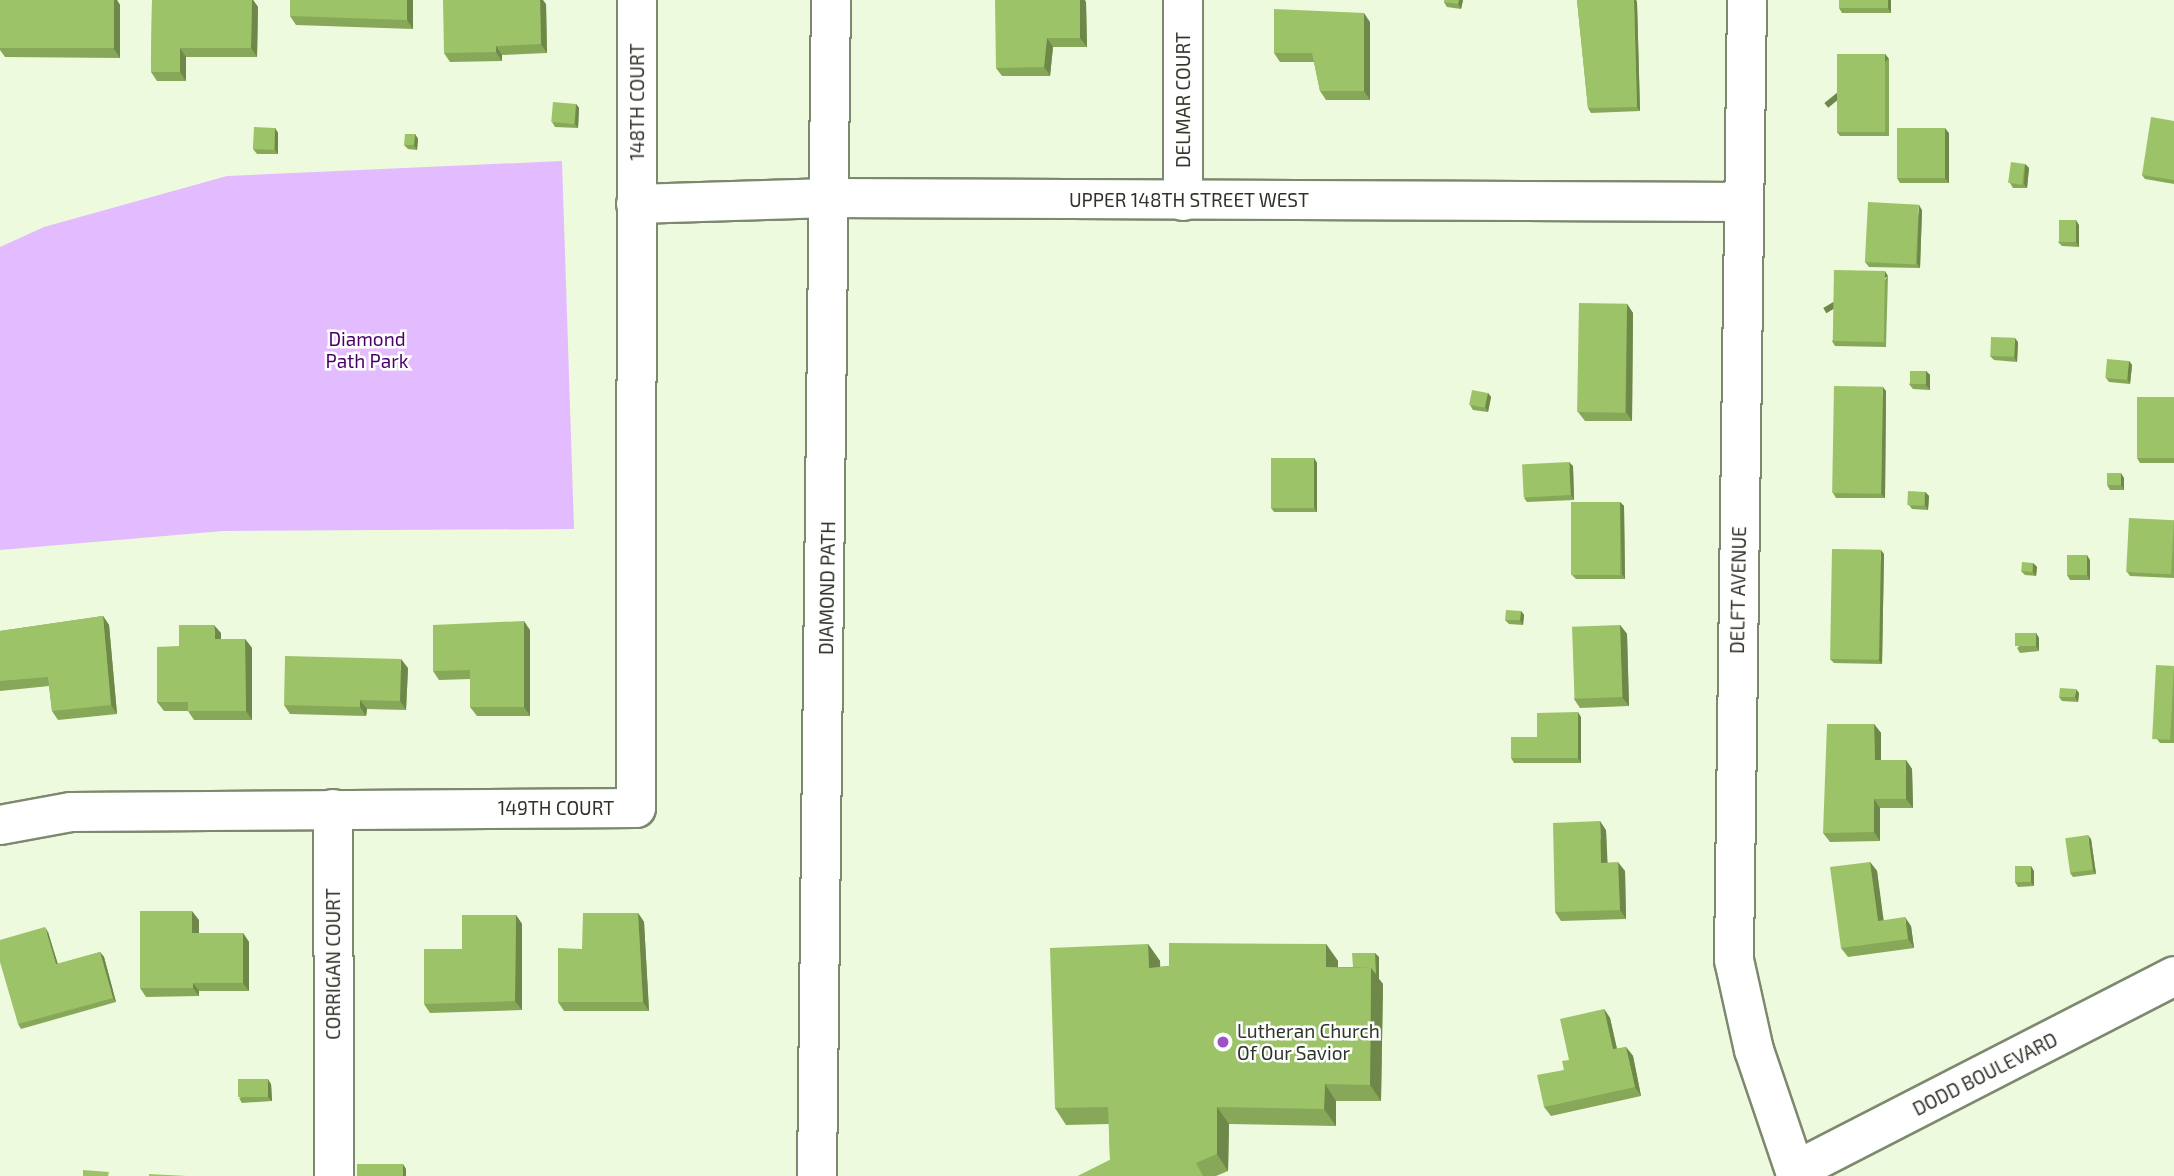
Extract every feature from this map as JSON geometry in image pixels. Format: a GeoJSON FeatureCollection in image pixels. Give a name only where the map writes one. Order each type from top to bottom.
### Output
{"type":"FeatureCollection","features":[{"type":"Feature","properties":{"kind":"street","name":"148TH COURT"},"geometry":{"type":"LineString","coordinates":[[636,204],[637,0]]}},
{"type":"Feature","properties":{"kind":"street","name":"DIAMOND PATH"},"geometry":{"type":"LineString","coordinates":[[817,1176],[831,198],[831,0]]}},
{"type":"Feature","properties":{"kind":"street","name":"DELMAR COURT"},"geometry":{"type":"LineString","coordinates":[[1183,0],[1183,201]]}},
{"type":"Feature","properties":{"kind":"street","name":"DELFT AVENUE"},"geometry":{"type":"LineString","coordinates":[[1748,0],[1742,202],[1734,960],[1754,1050],[1795,1171]]}},
{"type":"Feature","properties":{"kind":"street","name":"UPPER 148TH STREET WEST"},"geometry":{"type":"LineString","coordinates":[[636,204],[831,198],[1742,202]]}},
{"type":"Feature","properties":{"kind":"street","name":"149TH COURT"},"geometry":{"type":"LineString","coordinates":[[0,825],[71,812],[636,808],[636,204]]}},
{"type":"Feature","properties":{"kind":"street","name":"CORRIGAN COURT"},"geometry":{"type":"LineString","coordinates":[[333,809],[334,1176]]}},
{"type":"Feature","properties":{"kind":"street","name":"DODD BOULEVARD"},"geometry":{"type":"LineString","coordinates":[[1795,1171],[2174,976]]}},
{"type":"Feature","properties":{"kind":"green space","name":"Diamond Path Park"},"geometry":{"type":"Polygon","coordinates":[[[562,161],[574,529],[223,531],[0,550],[0,247],[44,227],[227,176],[562,161]]]}},
{"type":"Feature","properties":{"kind":"building"},"geometry":{"type":"Polygon","coordinates":[[[0,0],[114,0],[114,48],[0,48],[0,0]]]}},
{"type":"Feature","properties":{"kind":"building"},"geometry":{"type":"Polygon","coordinates":[[[152,0],[252,0],[251,48],[180,48],[180,72],[151,72],[152,0]]]}},
{"type":"Feature","properties":{"kind":"building"},"geometry":{"type":"Polygon","coordinates":[[[290,0],[407,0],[407,20],[290,16],[290,0]]]}},
{"type":"Feature","properties":{"kind":"building"},"geometry":{"type":"Polygon","coordinates":[[[443,0],[540,0],[541,44],[496,46],[496,52],[444,53],[443,0]]]}},
{"type":"Feature","properties":{"kind":"building"},"geometry":{"type":"Polygon","coordinates":[[[995,0],[1080,0],[1080,38],[1047,38],[1044,67],[996,68],[995,0]]]}},
{"type":"Feature","properties":{"kind":"building"},"geometry":{"type":"Polygon","coordinates":[[[1444,0],[1459,0],[1458,4],[1444,0]]]}},
{"type":"Feature","properties":{"kind":"building"},"geometry":{"type":"Polygon","coordinates":[[[1577,0],[1634,0],[1637,107],[1588,108],[1577,0]]]}},
{"type":"Feature","properties":{"kind":"building"},"geometry":{"type":"Polygon","coordinates":[[[1839,0],[1888,0],[1888,8],[1839,8],[1839,0]]]}},
{"type":"Feature","properties":{"kind":"building"},"geometry":{"type":"Polygon","coordinates":[[[1274,9],[1364,13],[1364,91],[1320,91],[1312,53],[1274,53],[1274,9]]]}},
{"type":"Feature","properties":{"kind":"building"},"geometry":{"type":"Polygon","coordinates":[[[1837,54],[1885,54],[1885,132],[1837,132],[1837,54]]]}},
{"type":"Feature","properties":{"kind":"building"},"geometry":{"type":"Polygon","coordinates":[[[553,102],[576,104],[574,124],[551,122],[553,102]]]}},
{"type":"Feature","properties":{"kind":"building"},"geometry":{"type":"Polygon","coordinates":[[[2151,117],[2174,121],[2174,180],[2142,175],[2151,117]]]}},
{"type":"Feature","properties":{"kind":"building"},"geometry":{"type":"Polygon","coordinates":[[[254,127],[275,128],[274,150],[253,149],[254,127]]]}},
{"type":"Feature","properties":{"kind":"building"},"geometry":{"type":"Polygon","coordinates":[[[1897,128],[1945,128],[1945,178],[1897,178],[1897,128]]]}},
{"type":"Feature","properties":{"kind":"building"},"geometry":{"type":"Polygon","coordinates":[[[405,134],[415,134],[414,145],[404,145],[405,134]]]}},
{"type":"Feature","properties":{"kind":"building"},"geometry":{"type":"Polygon","coordinates":[[[2011,162],[2025,164],[2022,185],[2008,183],[2011,162]]]}},
{"type":"Feature","properties":{"kind":"building"},"geometry":{"type":"Polygon","coordinates":[[[1868,202],[1919,205],[1916,265],[1865,262],[1868,202]]]}},
{"type":"Feature","properties":{"kind":"building"},"geometry":{"type":"Polygon","coordinates":[[[2059,220],[2076,220],[2076,242],[2059,242],[2059,220]]]}},
{"type":"Feature","properties":{"kind":"building"},"geometry":{"type":"Polygon","coordinates":[[[1834,270],[1885,271],[1884,342],[1833,341],[1834,270]]]}},
{"type":"Feature","properties":{"kind":"building"},"geometry":{"type":"Polygon","coordinates":[[[1579,303],[1627,304],[1625,413],[1577,412],[1579,303]]]}},
{"type":"Feature","properties":{"kind":"building"},"geometry":{"type":"Polygon","coordinates":[[[1991,337],[2015,338],[2014,357],[1990,356],[1991,337]]]}},
{"type":"Feature","properties":{"kind":"building"},"geometry":{"type":"Polygon","coordinates":[[[2107,359],[2129,361],[2127,380],[2105,378],[2107,359]]]}},
{"type":"Feature","properties":{"kind":"building"},"geometry":{"type":"Polygon","coordinates":[[[1910,371],[1926,371],[1926,384],[1910,384],[1910,371]]]}},
{"type":"Feature","properties":{"kind":"building"},"geometry":{"type":"Polygon","coordinates":[[[1834,386],[1883,387],[1881,494],[1832,493],[1834,386]]]}},
{"type":"Feature","properties":{"kind":"building"},"geometry":{"type":"Polygon","coordinates":[[[1472,390],[1488,393],[1485,408],[1469,405],[1472,390]]]}},
{"type":"Feature","properties":{"kind":"building"},"geometry":{"type":"Polygon","coordinates":[[[2137,397],[2174,397],[2174,458],[2137,458],[2137,397]]]}},
{"type":"Feature","properties":{"kind":"building"},"geometry":{"type":"Polygon","coordinates":[[[1271,458],[1314,458],[1314,508],[1271,508],[1271,458]]]}},
{"type":"Feature","properties":{"kind":"building"},"geometry":{"type":"Polygon","coordinates":[[[1569,462],[1571,495],[1524,497],[1522,464],[1569,462]]]}},
{"type":"Feature","properties":{"kind":"building"},"geometry":{"type":"Polygon","coordinates":[[[2107,473],[2121,473],[2121,485],[2107,485],[2107,473]]]}},
{"type":"Feature","properties":{"kind":"building"},"geometry":{"type":"Polygon","coordinates":[[[1908,491],[1925,492],[1924,506],[1907,505],[1908,491]]]}},
{"type":"Feature","properties":{"kind":"building"},"geometry":{"type":"Polygon","coordinates":[[[1571,502],[1620,502],[1620,575],[1571,575],[1571,502]]]}},
{"type":"Feature","properties":{"kind":"building"},"geometry":{"type":"Polygon","coordinates":[[[2129,518],[2174,520],[2171,574],[2126,572],[2129,518]]]}},
{"type":"Feature","properties":{"kind":"building"},"geometry":{"type":"Polygon","coordinates":[[[1832,549],[1881,550],[1879,660],[1830,659],[1832,549]]]}},
{"type":"Feature","properties":{"kind":"building"},"geometry":{"type":"Polygon","coordinates":[[[2067,555],[2087,555],[2087,575],[2067,575],[2067,555]]]}},
{"type":"Feature","properties":{"kind":"building"},"geometry":{"type":"Polygon","coordinates":[[[2022,562],[2033,563],[2032,572],[2021,571],[2022,562]]]}},
{"type":"Feature","properties":{"kind":"building"},"geometry":{"type":"Polygon","coordinates":[[[1506,610],[1521,611],[1520,620],[1505,620],[1506,610]]]}},
{"type":"Feature","properties":{"kind":"building"},"geometry":{"type":"Polygon","coordinates":[[[103,616],[111,705],[52,711],[48,677],[0,681],[0,631],[103,616]]]}},
{"type":"Feature","properties":{"kind":"building"},"geometry":{"type":"Polygon","coordinates":[[[524,621],[524,707],[470,707],[470,670],[433,671],[433,625],[524,621]]]}},
{"type":"Feature","properties":{"kind":"building"},"geometry":{"type":"Polygon","coordinates":[[[179,625],[214,625],[215,639],[245,639],[246,711],[188,711],[188,702],[157,702],[157,647],[179,646],[179,625]]]}},
{"type":"Feature","properties":{"kind":"building"},"geometry":{"type":"Polygon","coordinates":[[[1620,625],[1623,697],[1575,699],[1572,627],[1620,625]]]}},
{"type":"Feature","properties":{"kind":"building"},"geometry":{"type":"Polygon","coordinates":[[[2015,633],[2036,633],[2036,646],[2015,646],[2015,633]]]}},
{"type":"Feature","properties":{"kind":"building"},"geometry":{"type":"Polygon","coordinates":[[[285,656],[401,659],[400,701],[360,700],[360,707],[284,705],[285,656]]]}},
{"type":"Feature","properties":{"kind":"building"},"geometry":{"type":"Polygon","coordinates":[[[2156,665],[2174,666],[2170,740],[2152,739],[2156,665]]]}},
{"type":"Feature","properties":{"kind":"building"},"geometry":{"type":"Polygon","coordinates":[[[2060,688],[2076,689],[2075,697],[2059,697],[2060,688]]]}},
{"type":"Feature","properties":{"kind":"building"},"geometry":{"type":"Polygon","coordinates":[[[1578,712],[1578,758],[1511,758],[1511,737],[1537,737],[1537,713],[1578,712]]]}},
{"type":"Feature","properties":{"kind":"building"},"geometry":{"type":"Polygon","coordinates":[[[1827,724],[1874,724],[1875,760],[1906,760],[1906,799],[1874,799],[1874,832],[1823,833],[1827,724]]]}},
{"type":"Feature","properties":{"kind":"building"},"geometry":{"type":"Polygon","coordinates":[[[1600,821],[1601,863],[1618,862],[1620,910],[1555,912],[1553,823],[1600,821]]]}},
{"type":"Feature","properties":{"kind":"building"},"geometry":{"type":"Polygon","coordinates":[[[2088,835],[2093,870],[2070,873],[2065,838],[2088,835]]]}},
{"type":"Feature","properties":{"kind":"building"},"geometry":{"type":"Polygon","coordinates":[[[1870,862],[1878,921],[1905,917],[1908,939],[1841,948],[1830,867],[1870,862]]]}},
{"type":"Feature","properties":{"kind":"building"},"geometry":{"type":"Polygon","coordinates":[[[2015,866],[2031,866],[2031,882],[2015,882],[2015,866]]]}},
{"type":"Feature","properties":{"kind":"building"},"geometry":{"type":"Polygon","coordinates":[[[140,911],[192,911],[192,933],[243,933],[243,983],[193,983],[193,988],[140,988],[140,911]]]}},
{"type":"Feature","properties":{"kind":"building"},"geometry":{"type":"Polygon","coordinates":[[[583,913],[638,913],[643,1002],[558,1002],[558,948],[582,949],[583,913]]]}},
{"type":"Feature","properties":{"kind":"building"},"geometry":{"type":"Polygon","coordinates":[[[462,915],[516,915],[515,1001],[424,1004],[424,949],[462,949],[462,915]]]}},
{"type":"Feature","properties":{"kind":"building"},"geometry":{"type":"Polygon","coordinates":[[[45,927],[56,964],[100,952],[113,998],[18,1024],[0,962],[0,940],[45,927]]]}},
{"type":"Feature","properties":{"kind":"building","name":"Lutheran Church Of Our Savior"},"geometry":{"type":"Polygon","coordinates":[[[1169,943],[1326,944],[1326,967],[1371,968],[1370,1085],[1325,1084],[1324,1109],[1217,1107],[1217,1154],[1196,1163],[1203,1176],[1078,1176],[1110,1160],[1108,1107],[1055,1108],[1050,948],[1148,944],[1149,968],[1169,966],[1169,943]]]}},
{"type":"Feature","properties":{"kind":"building"},"geometry":{"type":"Polygon","coordinates":[[[1352,953],[1375,953],[1376,974],[1371,968],[1353,967],[1352,953]]]}},
{"type":"Feature","properties":{"kind":"building"},"geometry":{"type":"Polygon","coordinates":[[[1604,1009],[1613,1049],[1626,1047],[1635,1087],[1544,1107],[1537,1075],[1564,1070],[1562,1061],[1569,1060],[1560,1019],[1604,1009]]]}},
{"type":"Feature","properties":{"kind":"building"},"geometry":{"type":"Polygon","coordinates":[[[238,1079],[268,1079],[268,1097],[238,1097],[238,1079]]]}},
{"type":"Feature","properties":{"kind":"building"},"geometry":{"type":"Polygon","coordinates":[[[357,1164],[403,1164],[403,1176],[357,1176],[357,1164]]]}},
{"type":"Feature","properties":{"kind":"building"},"geometry":{"type":"Polygon","coordinates":[[[83,1170],[109,1172],[108,1176],[83,1176],[83,1170]]]}},
{"type":"Feature","properties":{"kind":"building"},"geometry":{"type":"Polygon","coordinates":[[[149,1174],[187,1176],[149,1176],[149,1174]]]}},
{"type":"Feature","properties":{"kind":"place","name":"Lutheran Church Of Our Savior"},"geometry":{"type":"Point","coordinates":[1223,1042]}}]}
